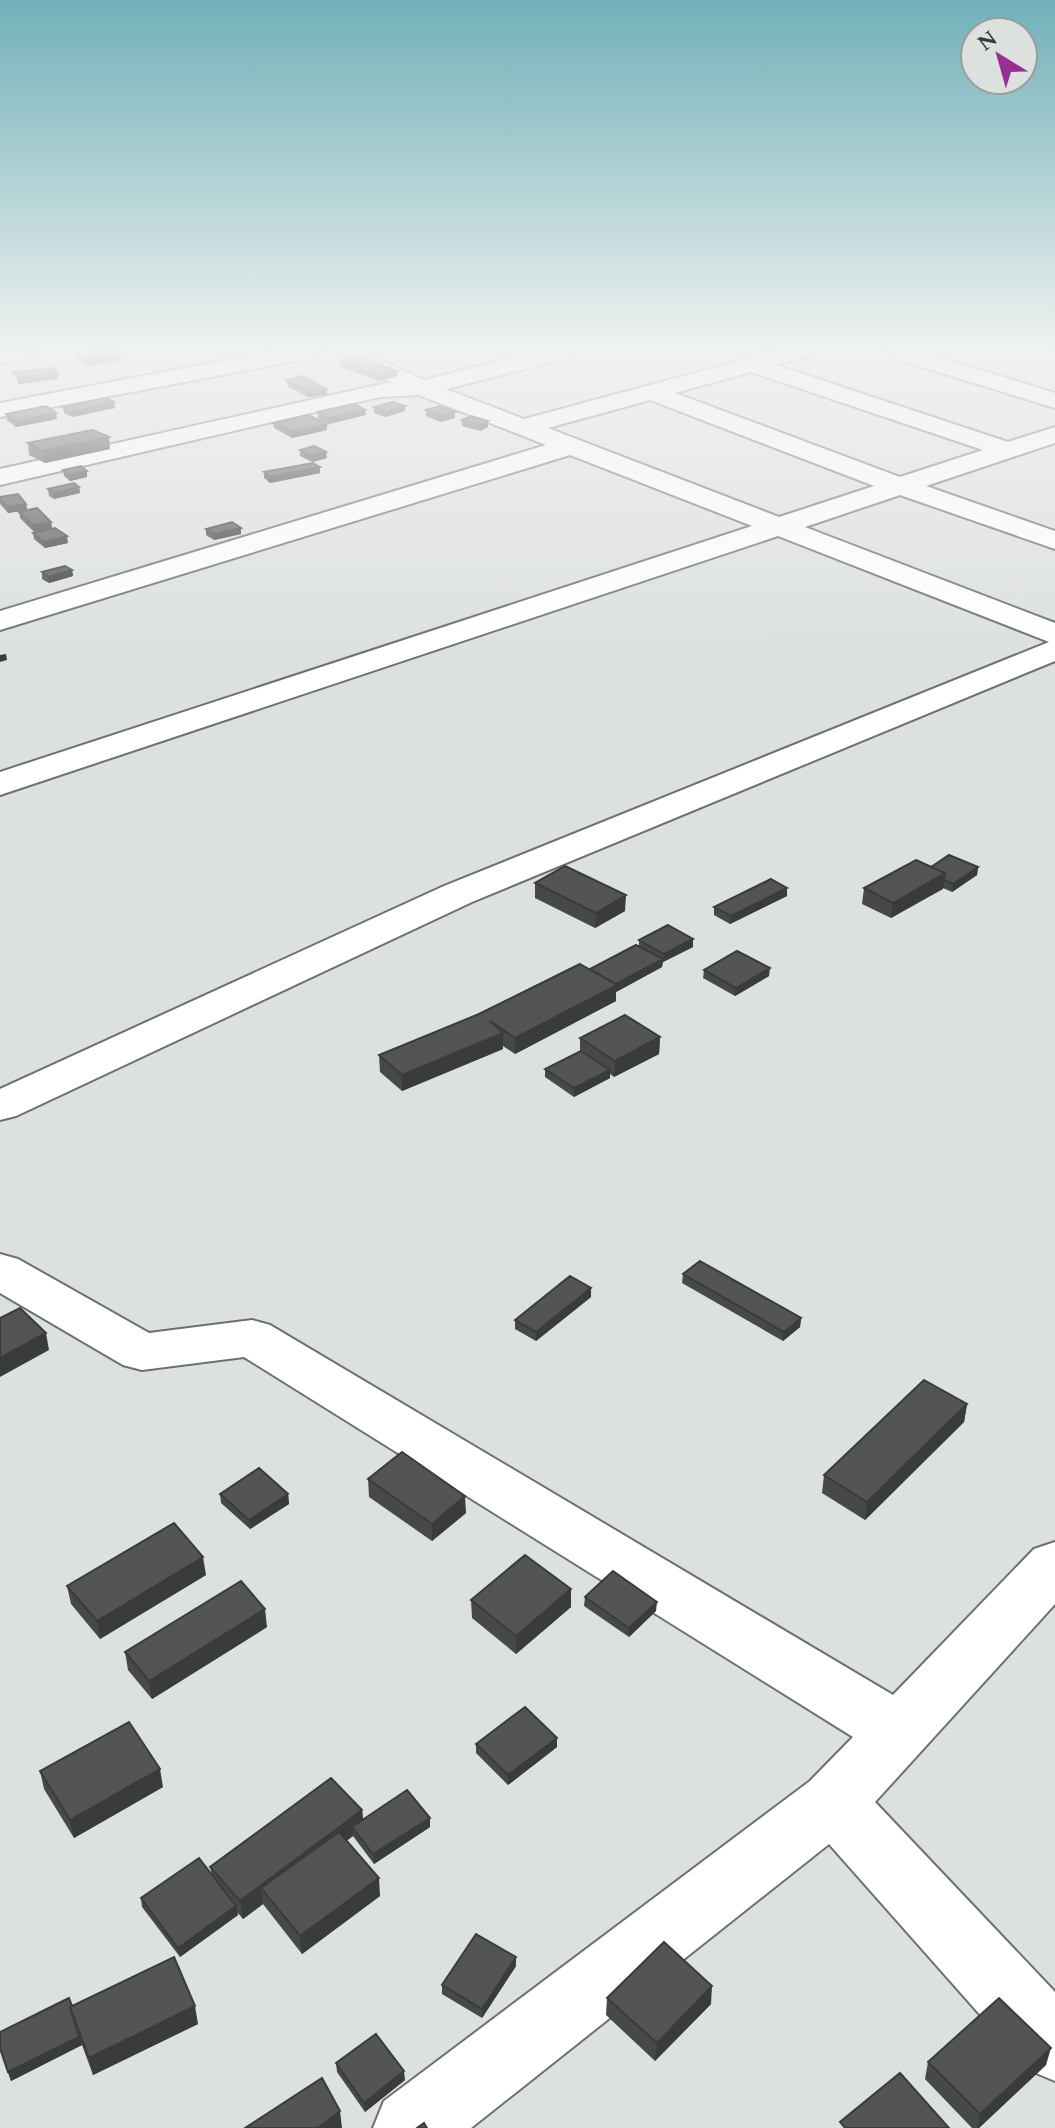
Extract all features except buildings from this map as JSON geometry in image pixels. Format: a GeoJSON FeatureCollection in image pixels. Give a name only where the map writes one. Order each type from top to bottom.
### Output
{"type":"FeatureCollection","features":[{"type":"Feature","properties":{"kind":"street"},"geometry":{"type":"LineString","coordinates":[[0,452],[10,474],[114,450]]}},
{"type":"Feature","properties":{"kind":"street"},"geometry":{"type":"LineString","coordinates":[[0,621],[557,450]]}},
{"type":"Feature","properties":{"kind":"street"},"geometry":{"type":"LineString","coordinates":[[582,450],[1055,634]]}},
{"type":"Feature","properties":{"kind":"street"},"geometry":{"type":"LineString","coordinates":[[805,450],[899,486],[1050,534]]}},
{"type":"Feature","properties":{"kind":"street"},"geometry":{"type":"LineString","coordinates":[[0,784],[1006,450]]}},
{"type":"Feature","properties":{"kind":"street"},"geometry":{"type":"LineString","coordinates":[[0,1106],[458,894],[1055,650]]}},
{"type":"Feature","properties":{"kind":"street"},"geometry":{"type":"LineString","coordinates":[[0,1271],[142,1352],[252,1338],[899,1732]]}},
{"type":"Feature","properties":{"kind":"street"},"geometry":{"type":"LineString","coordinates":[[411,2128],[833,1802],[1055,1565]]}},
{"type":"Feature","properties":{"kind":"street"},"geometry":{"type":"LineString","coordinates":[[833,1802],[1055,2045]]}}]}
